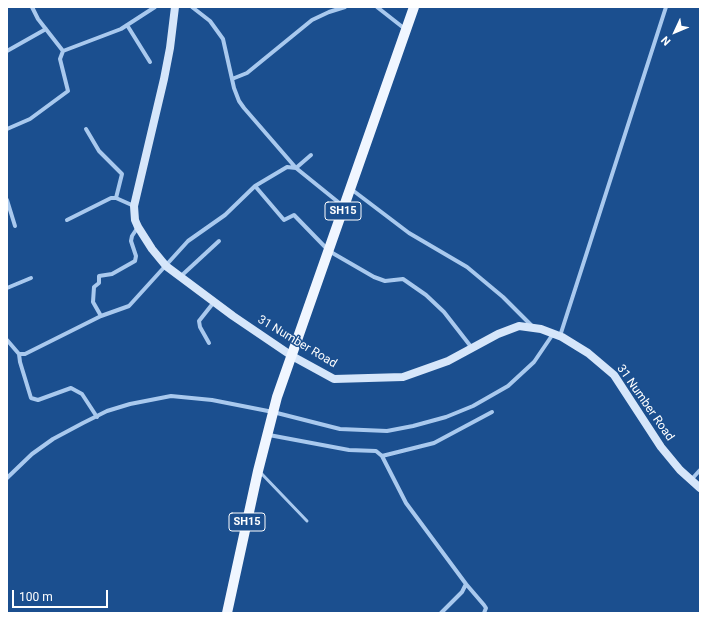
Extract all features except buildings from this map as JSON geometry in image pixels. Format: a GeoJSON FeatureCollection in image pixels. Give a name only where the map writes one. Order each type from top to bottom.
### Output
{"type":"FeatureCollection","features":[{"type":"Feature","properties":{"kind":"main road","name":"31 Number Road"},"geometry":{"type":"LineString","coordinates":[[175,7],[169,56],[134,206],[135,220],[138,228],[166,266],[179,277],[292,356],[334,379],[403,377],[448,361],[512,328],[519,326],[533,327],[560,337],[588,353],[614,375],[661,447],[700,488]]}},
{"type":"Feature","properties":{"kind":"main road","name":"SH15"},"geometry":{"type":"LineString","coordinates":[[227,613],[258,471],[273,413],[414,7]]}},
{"type":"Feature","properties":{"kind":"street"},"geometry":{"type":"LineString","coordinates":[[32,7],[38,19],[63,51]]}},
{"type":"Feature","properties":{"kind":"street"},"geometry":{"type":"LineString","coordinates":[[63,51],[127,26],[155,7]]}},
{"type":"Feature","properties":{"kind":"street"},"geometry":{"type":"LineString","coordinates":[[192,7],[210,21],[223,39],[238,101],[296,168],[345,207]]}},
{"type":"Feature","properties":{"kind":"street"},"geometry":{"type":"LineString","coordinates":[[232,79],[247,73],[312,20],[329,12],[345,7]]}},
{"type":"Feature","properties":{"kind":"street"},"geometry":{"type":"LineString","coordinates":[[377,7],[406,30]]}},
{"type":"Feature","properties":{"kind":"street"},"geometry":{"type":"LineString","coordinates":[[7,478],[32,454],[53,439],[96,417],[130,404],[171,396],[212,400],[340,429],[387,431],[446,417],[473,406],[508,386],[560,337],[666,7]]}},
{"type":"Feature","properties":{"kind":"street"},"geometry":{"type":"LineString","coordinates":[[127,26],[150,62]]}},
{"type":"Feature","properties":{"kind":"street"},"geometry":{"type":"LineString","coordinates":[[7,51],[46,29]]}},
{"type":"Feature","properties":{"kind":"street"},"geometry":{"type":"LineString","coordinates":[[7,129],[25,122],[68,91],[60,60],[63,51]]}},
{"type":"Feature","properties":{"kind":"street"},"geometry":{"type":"LineString","coordinates":[[86,129],[99,151],[122,174],[116,198]]}},
{"type":"Feature","properties":{"kind":"street"},"geometry":{"type":"LineString","coordinates":[[19,354],[25,354],[33,351],[101,316],[129,306],[166,266],[178,250],[188,241],[226,215],[255,186],[287,167],[296,168],[311,155]]}},
{"type":"Feature","properties":{"kind":"street"},"geometry":{"type":"LineString","coordinates":[[255,186],[284,220],[294,215],[329,251],[379,279],[385,281],[403,279],[411,284],[439,306],[472,348]]}},
{"type":"Feature","properties":{"kind":"street"},"geometry":{"type":"LineString","coordinates":[[351,189],[409,233],[460,262],[481,277],[533,327]]}},
{"type":"Feature","properties":{"kind":"street"},"geometry":{"type":"LineString","coordinates":[[67,220],[109,199],[116,198],[134,206]]}},
{"type":"Feature","properties":{"kind":"street"},"geometry":{"type":"LineString","coordinates":[[7,200],[15,226]]}},
{"type":"Feature","properties":{"kind":"street"},"geometry":{"type":"LineString","coordinates":[[101,316],[93,299],[94,287],[99,283],[99,276],[112,274],[134,261],[136,256],[131,241],[132,236],[138,228]]}},
{"type":"Feature","properties":{"kind":"street"},"geometry":{"type":"LineString","coordinates":[[179,277],[219,241]]}},
{"type":"Feature","properties":{"kind":"street"},"geometry":{"type":"LineString","coordinates":[[7,288],[31,278]]}},
{"type":"Feature","properties":{"kind":"street"},"geometry":{"type":"LineString","coordinates":[[209,343],[200,327],[199,321],[214,302]]}},
{"type":"Feature","properties":{"kind":"street"},"geometry":{"type":"LineString","coordinates":[[7,340],[19,354],[28,395],[31,398],[38,400],[71,388],[82,394],[96,417]]}},
{"type":"Feature","properties":{"kind":"street"},"geometry":{"type":"LineString","coordinates":[[382,456],[430,444],[492,412]]}},
{"type":"Feature","properties":{"kind":"street"},"geometry":{"type":"LineString","coordinates":[[267,433],[349,450],[376,451],[382,456],[406,503],[466,584],[484,605],[486,608],[484,613]]}},
{"type":"Feature","properties":{"kind":"street"},"geometry":{"type":"LineString","coordinates":[[691,480],[700,470]]}},
{"type":"Feature","properties":{"kind":"street"},"geometry":{"type":"LineString","coordinates":[[441,613],[462,592],[466,584]]}},
{"type":"Feature","properties":{"kind":"lane"},"geometry":{"type":"LineString","coordinates":[[258,471],[307,521]]}}]}
